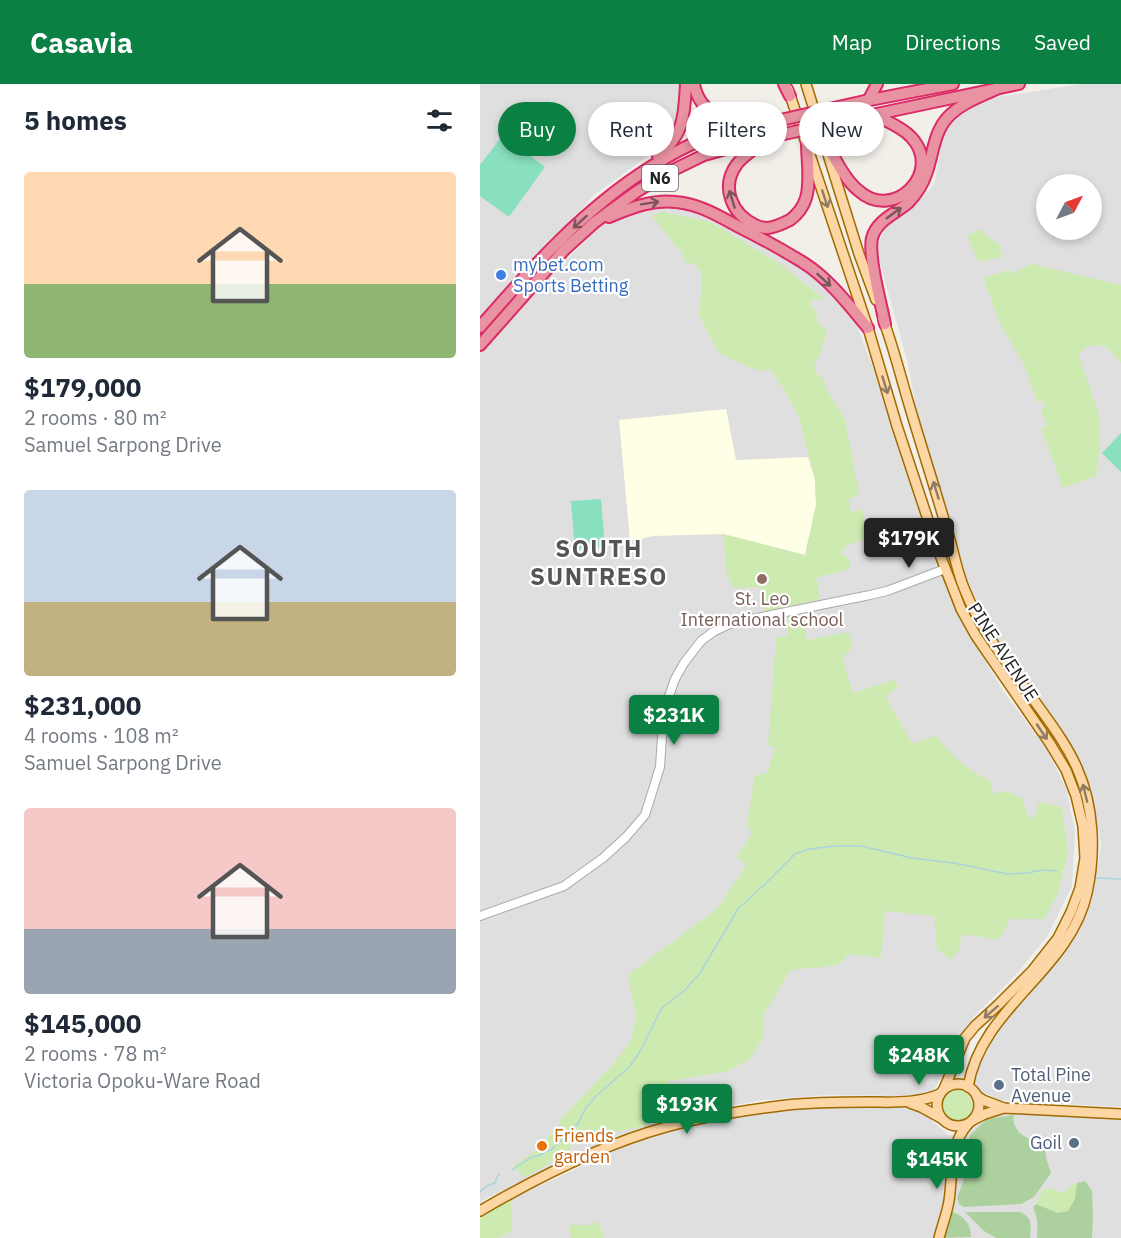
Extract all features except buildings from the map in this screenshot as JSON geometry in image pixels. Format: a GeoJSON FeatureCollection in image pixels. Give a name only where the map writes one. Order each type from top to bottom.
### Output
{"type":"FeatureCollection","features":[{"type":"Feature","properties":{"kind":"highway","name":"N6"},"geometry":{"type":"LineString","coordinates":[[480,345],[562,245],[606,199],[666,149],[679,131],[684,113],[686,84]]}},
{"type":"Feature","properties":{"kind":"highway"},"geometry":{"type":"LineString","coordinates":[[694,84],[701,102]]}},
{"type":"Feature","properties":{"kind":"highway"},"geometry":{"type":"LineString","coordinates":[[785,84],[790,96]]}},
{"type":"Feature","properties":{"kind":"highway"},"geometry":{"type":"LineString","coordinates":[[866,101],[877,84]]}},
{"type":"Feature","properties":{"kind":"highway"},"geometry":{"type":"LineString","coordinates":[[787,119],[953,84]]}},
{"type":"Feature","properties":{"kind":"highway"},"geometry":{"type":"LineString","coordinates":[[884,112],[1018,84]]}},
{"type":"Feature","properties":{"kind":"highway"},"geometry":{"type":"LineString","coordinates":[[885,324],[872,258],[874,231],[909,202],[918,191],[927,176],[937,135],[948,117],[962,106],[1000,87]]}},
{"type":"Feature","properties":{"kind":"highway"},"geometry":{"type":"LineString","coordinates":[[834,156],[859,192],[871,199],[885,201],[906,194],[921,173],[922,160],[918,147],[910,136],[884,122]]}},
{"type":"Feature","properties":{"kind":"highway"},"geometry":{"type":"LineString","coordinates":[[635,177],[686,147]]}},
{"type":"Feature","properties":{"kind":"highway","name":"N6"},"geometry":{"type":"LineString","coordinates":[[480,327],[522,279],[562,245],[636,192],[667,173],[702,156]]}},
{"type":"Feature","properties":{"kind":"highway"},"geometry":{"type":"LineString","coordinates":[[747,156],[738,163],[730,178],[729,188],[735,209],[745,220],[768,228],[784,223],[801,210],[806,199],[808,182],[807,156]]}},
{"type":"Feature","properties":{"kind":"highway"},"geometry":{"type":"LineString","coordinates":[[595,222],[651,202],[676,201],[704,208],[805,264],[825,280],[868,328]]}},
{"type":"Feature","properties":{"kind":"main road","name":"PINE AVENUE"},"geometry":{"type":"LineString","coordinates":[[806,84],[812,102]]}},
{"type":"Feature","properties":{"kind":"main road"},"geometry":{"type":"LineString","coordinates":[[790,96],[799,121]]}},
{"type":"Feature","properties":{"kind":"main road"},"geometry":{"type":"LineString","coordinates":[[811,156],[901,437],[945,569],[961,609],[976,636],[1066,770],[1076,796],[1083,826],[1084,858],[1080,888],[1058,939],[1032,971],[965,1038],[937,1101],[937,1108],[952,1134],[955,1146]]}},
{"type":"Feature","properties":{"kind":"main road","name":"PINE AVENUE"},"geometry":{"type":"LineString","coordinates":[[830,156],[859,254],[885,324],[963,586],[995,644],[1073,759],[1084,786],[1090,814],[1091,873],[1082,909],[1060,950],[990,1031],[973,1065],[968,1087]]}},
{"type":"Feature","properties":{"kind":"main road"},"geometry":{"type":"LineString","coordinates":[[480,1211],[543,1176],[636,1136],[737,1112],[795,1104],[905,1102],[924,1099],[950,1085],[958,1084],[968,1087],[987,1102],[1004,1108],[1121,1114]]}},
{"type":"Feature","properties":{"kind":"main road"},"geometry":{"type":"LineString","coordinates":[[939,1238],[949,1203],[955,1146],[959,1135],[977,1114],[979,1107],[977,1096]]}},
{"type":"Feature","properties":{"kind":"main road"},"geometry":{"type":"LineString","coordinates":[[905,1102],[921,1107],[958,1126],[1004,1108]]}},
{"type":"Feature","properties":{"kind":"street"},"geometry":{"type":"LineString","coordinates":[[480,916],[564,886],[603,858],[645,815],[660,767],[663,722],[675,679],[701,641],[713,632],[732,623],[879,593],[945,569]]}},
{"type":"Feature","properties":{"kind":"shaded area"},"geometry":{"type":"Polygon","coordinates":[[[480,84],[680,84],[680,110],[674,132],[674,102],[588,102],[588,156],[648,156],[594,195],[480,322],[480,84]]]}},
{"type":"Feature","properties":{"kind":"shaded area"},"geometry":{"type":"Polygon","coordinates":[[[1081,84],[1121,84],[1121,1107],[999,1100],[972,1087],[974,1075],[1003,1022],[1065,953],[1092,900],[1101,844],[1086,777],[1073,752],[990,630],[966,577],[918,420],[908,363],[876,249],[885,227],[916,205],[934,185],[941,134],[957,112],[985,99],[1081,84]]]}},
{"type":"Feature","properties":{"kind":"shaded area"},"geometry":{"type":"Polygon","coordinates":[[[677,203],[759,239],[828,284],[855,320],[873,368],[903,464],[944,576],[969,633],[1003,691],[1047,750],[1066,788],[1075,831],[1072,886],[1047,937],[1012,979],[973,1017],[957,1042],[934,1089],[925,1094],[913,1096],[827,1095],[763,1100],[698,1111],[615,1137],[480,1203],[480,351],[524,301],[599,228],[616,215],[677,203]]]}},
{"type":"Feature","properties":{"kind":"shaded area"},"geometry":{"type":"Polygon","coordinates":[[[726,409],[736,460],[808,457],[815,480],[816,505],[805,555],[723,534],[653,536],[630,541],[619,420],[726,409]]]}},
{"type":"Feature","properties":{"kind":"shaded area"},"geometry":{"type":"Polygon","coordinates":[[[828,1106],[911,1107],[928,1111],[932,1121],[948,1135],[964,1135],[976,1125],[992,1117],[1012,1112],[1121,1117],[1121,1238],[480,1238],[480,1217],[491,1209],[620,1148],[701,1122],[764,1111],[828,1106]]]}},
{"type":"Feature","properties":{"kind":"green space"},"geometry":{"type":"Polygon","coordinates":[[[498,142],[498,156],[531,156],[545,167],[509,217],[480,196],[480,165],[498,142]]]}},
{"type":"Feature","properties":{"kind":"green space"},"geometry":{"type":"Polygon","coordinates":[[[662,212],[711,222],[780,264],[824,299],[810,300],[811,306],[816,311],[818,323],[827,331],[820,355],[814,365],[816,373],[824,379],[825,387],[845,420],[859,493],[848,500],[851,512],[863,510],[867,538],[846,546],[841,554],[850,559],[849,569],[816,578],[820,599],[765,612],[759,587],[733,588],[727,575],[723,534],[805,555],[816,505],[815,480],[799,418],[786,392],[770,369],[761,371],[751,368],[719,353],[698,314],[702,273],[695,264],[686,263],[682,253],[652,216],[662,212]]]}},
{"type":"Feature","properties":{"kind":"green space"},"geometry":{"type":"Polygon","coordinates":[[[981,229],[1002,247],[999,251],[1004,256],[978,262],[967,236],[981,229]]]}},
{"type":"Feature","properties":{"kind":"green space"},"geometry":{"type":"Polygon","coordinates":[[[1032,264],[1121,285],[1121,363],[1104,345],[1089,346],[1078,354],[1099,415],[1100,447],[1096,476],[1063,488],[1041,428],[1047,425],[1041,409],[1046,407],[1043,401],[1037,402],[1025,367],[1000,323],[984,278],[1008,270],[1011,274],[1032,264]]]}},
{"type":"Feature","properties":{"kind":"green space"},"geometry":{"type":"Polygon","coordinates":[[[1121,433],[1121,472],[1102,453],[1121,433]]]}},
{"type":"Feature","properties":{"kind":"green space"},"geometry":{"type":"Polygon","coordinates":[[[601,499],[605,547],[575,550],[571,501],[601,499]]]}},
{"type":"Feature","properties":{"kind":"green space"},"geometry":{"type":"Polygon","coordinates":[[[804,613],[807,640],[848,632],[852,646],[842,657],[853,693],[894,680],[898,687],[886,697],[912,744],[935,736],[966,767],[990,780],[993,794],[1006,791],[1022,798],[1027,815],[1034,819],[1039,802],[1062,807],[1068,854],[1057,896],[1044,919],[1010,919],[999,940],[962,934],[959,950],[951,960],[937,949],[934,916],[885,911],[881,958],[849,954],[839,965],[790,970],[764,1013],[764,1035],[749,1060],[726,1072],[668,1081],[666,1097],[657,1105],[661,1119],[641,1127],[599,1135],[571,1145],[565,1155],[525,1177],[513,1167],[514,1165],[548,1144],[547,1137],[556,1130],[561,1119],[615,1062],[630,1042],[636,1016],[628,975],[718,908],[746,865],[737,857],[752,833],[747,824],[755,776],[767,773],[775,748],[768,745],[776,638],[788,636],[787,617],[804,613]]]}},
{"type":"Feature","properties":{"kind":"green space"},"geometry":{"type":"Polygon","coordinates":[[[957,1090],[968,1095],[973,1106],[968,1117],[957,1122],[946,1117],[941,1106],[946,1095],[957,1090]]]}},
{"type":"Feature","properties":{"kind":"green space"},"geometry":{"type":"Polygon","coordinates":[[[1013,1115],[1014,1125],[1020,1133],[1045,1147],[1051,1173],[1034,1197],[1021,1204],[964,1207],[959,1204],[957,1198],[964,1179],[965,1154],[970,1135],[987,1119],[1013,1115]]]}},
{"type":"Feature","properties":{"kind":"green space"},"geometry":{"type":"Polygon","coordinates":[[[1085,1181],[1092,1191],[1092,1238],[1037,1238],[1037,1222],[1033,1207],[1036,1204],[1058,1213],[1068,1211],[1075,1199],[1077,1183],[1085,1181]]]}},
{"type":"Feature","properties":{"kind":"green space"},"geometry":{"type":"Polygon","coordinates":[[[1077,1183],[1075,1199],[1068,1211],[1058,1213],[1036,1204],[1043,1189],[1064,1193],[1077,1183]]]}},
{"type":"Feature","properties":{"kind":"green space"},"geometry":{"type":"Polygon","coordinates":[[[512,1199],[512,1231],[498,1238],[480,1238],[480,1217],[512,1199]]]}},
{"type":"Feature","properties":{"kind":"green space"},"geometry":{"type":"Polygon","coordinates":[[[950,1212],[965,1220],[970,1228],[971,1237],[941,1238],[950,1212]]]}},
{"type":"Feature","properties":{"kind":"green space"},"geometry":{"type":"Polygon","coordinates":[[[965,1212],[1020,1212],[1029,1219],[1030,1238],[996,1238],[984,1231],[965,1212]]]}},
{"type":"Feature","properties":{"kind":"green space"},"geometry":{"type":"Polygon","coordinates":[[[598,1221],[604,1238],[571,1238],[569,1225],[590,1225],[598,1221]]]}},
{"type":"Feature","properties":{"kind":"waterway"},"geometry":{"type":"LineString","coordinates":[[512,1170],[530,1158],[552,1149],[578,1124],[585,1109],[596,1096],[629,1067],[641,1050],[661,1009],[685,990],[700,973],[738,909],[795,854],[809,849],[861,846],[912,858],[954,863],[1008,874],[1043,870],[1057,871]]}},
{"type":"Feature","properties":{"kind":"waterway"},"geometry":{"type":"LineString","coordinates":[[1095,878],[1121,879]]}},
{"type":"Feature","properties":{"kind":"waterway"},"geometry":{"type":"LineString","coordinates":[[480,1192],[495,1183],[500,1174]]}},
{"type":"Feature","properties":{"kind":"place","name":"mybet.com Sports Betting"},"geometry":{"type":"Point","coordinates":[501,275]}},
{"type":"Feature","properties":{"kind":"place","name":"St. Leo International school"},"geometry":{"type":"Point","coordinates":[762,579]}},
{"type":"Feature","properties":{"kind":"place","name":"Total Pine Avenue"},"geometry":{"type":"Point","coordinates":[999,1085]}},
{"type":"Feature","properties":{"kind":"place","name":"Goil"},"geometry":{"type":"Point","coordinates":[1074,1143]}},
{"type":"Feature","properties":{"kind":"place","name":"Friends garden"},"geometry":{"type":"Point","coordinates":[542,1146]}},
{"type":"Feature","properties":{"kind":"district","name":"SOUTH SUNTRESO"},"geometry":{"type":"Point","coordinates":[599,563]}}]}
